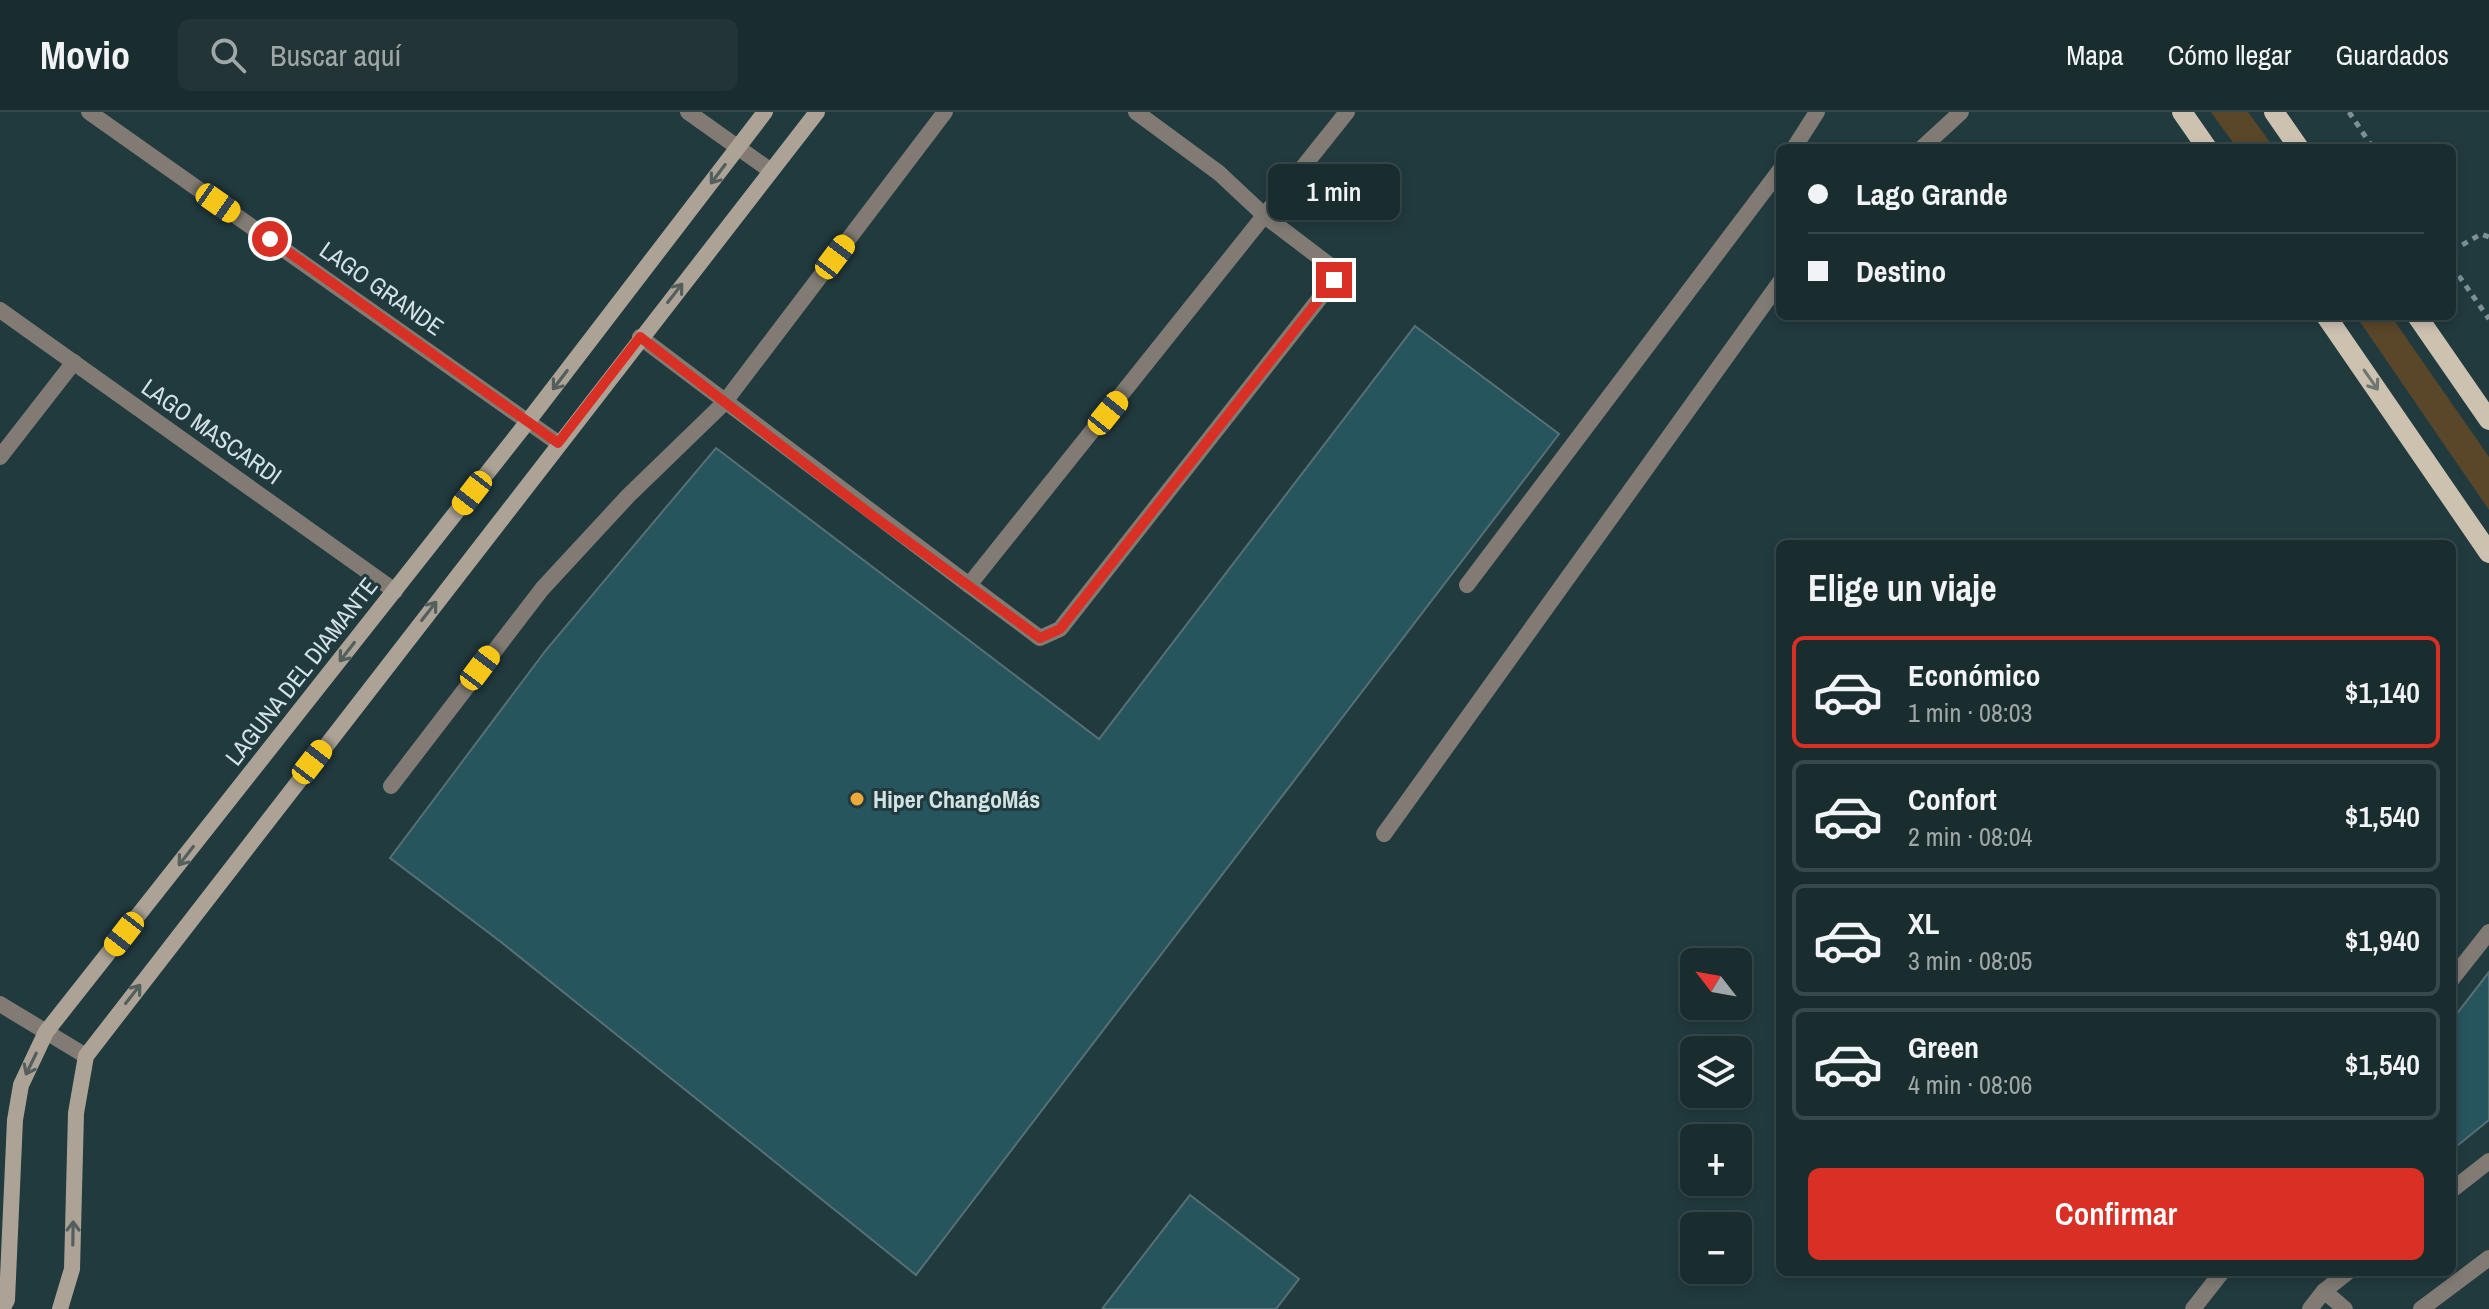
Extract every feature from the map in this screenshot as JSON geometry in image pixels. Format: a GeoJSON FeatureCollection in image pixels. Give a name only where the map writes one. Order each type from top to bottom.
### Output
{"type":"FeatureCollection","features":[{"type":"Feature","properties":{"kind":"main road"},"geometry":{"type":"LineString","coordinates":[[2182,112],[2204,144]]}},
{"type":"Feature","properties":{"kind":"main road"},"geometry":{"type":"LineString","coordinates":[[2274,112],[2296,144]]}},
{"type":"Feature","properties":{"kind":"main road"},"geometry":{"type":"LineString","coordinates":[[2329,320],[2489,553]]}},
{"type":"Feature","properties":{"kind":"main road"},"geometry":{"type":"LineString","coordinates":[[2420,320],[2489,420]]}},
{"type":"Feature","properties":{"kind":"street","name":"LAGO GRANDE"},"geometry":{"type":"LineString","coordinates":[[89,112],[558,443]]}},
{"type":"Feature","properties":{"kind":"street"},"geometry":{"type":"LineString","coordinates":[[688,112],[771,171]]}},
{"type":"Feature","properties":{"kind":"street","name":"LAGUNA DEL DIAMANTE"},"geometry":{"type":"LineString","coordinates":[[2,1309],[7,1300],[15,1120],[21,1085],[46,1032],[529,420],[765,112]]}},
{"type":"Feature","properties":{"kind":"street"},"geometry":{"type":"LineString","coordinates":[[60,1309],[72,1269],[76,1113],[86,1056],[817,112]]}},
{"type":"Feature","properties":{"kind":"street"},"geometry":{"type":"LineString","coordinates":[[391,786],[542,589],[628,496],[724,403],[945,112]]}},
{"type":"Feature","properties":{"kind":"street"},"geometry":{"type":"LineString","coordinates":[[640,337],[1040,638],[1060,629],[1334,280],[1332,267],[1266,217],[1219,173],[1136,112]]}},
{"type":"Feature","properties":{"kind":"street"},"geometry":{"type":"LineString","coordinates":[[969,585],[1347,112]]}},
{"type":"Feature","properties":{"kind":"street"},"geometry":{"type":"LineString","coordinates":[[1797,144],[1817,112]]}},
{"type":"Feature","properties":{"kind":"street"},"geometry":{"type":"LineString","coordinates":[[1926,144],[1961,112]]}},
{"type":"Feature","properties":{"kind":"street"},"geometry":{"type":"LineString","coordinates":[[1467,585],[1776,175]]}},
{"type":"Feature","properties":{"kind":"street"},"geometry":{"type":"LineString","coordinates":[[1384,834],[1776,288]]}},
{"type":"Feature","properties":{"kind":"street","name":"LAGO MASCARDI"},"geometry":{"type":"LineString","coordinates":[[0,310],[395,591]]}},
{"type":"Feature","properties":{"kind":"street"},"geometry":{"type":"LineString","coordinates":[[0,457],[74,362]]}},
{"type":"Feature","properties":{"kind":"street"},"geometry":{"type":"LineString","coordinates":[[2456,974],[2489,932]]}},
{"type":"Feature","properties":{"kind":"street"},"geometry":{"type":"LineString","coordinates":[[0,1004],[86,1056]]}},
{"type":"Feature","properties":{"kind":"street"},"geometry":{"type":"LineString","coordinates":[[2456,1187],[2489,1161]]}},
{"type":"Feature","properties":{"kind":"street"},"geometry":{"type":"LineString","coordinates":[[2421,1309],[2489,1258]]}},
{"type":"Feature","properties":{"kind":"street"},"geometry":{"type":"LineString","coordinates":[[2193,1309],[2219,1276]]}},
{"type":"Feature","properties":{"kind":"street"},"geometry":{"type":"LineString","coordinates":[[2310,1309],[2324,1291],[2343,1276]]}},
{"type":"Feature","properties":{"kind":"street"},"geometry":{"type":"LineString","coordinates":[[2324,1291],[2345,1309]]}},
{"type":"Feature","properties":{"kind":"path"},"geometry":{"type":"LineString","coordinates":[[2349,112],[2370,144]]}},
{"type":"Feature","properties":{"kind":"path"},"geometry":{"type":"LineString","coordinates":[[2456,249],[2481,234],[2489,237]]}},
{"type":"Feature","properties":{"kind":"path"},"geometry":{"type":"LineString","coordinates":[[2456,272],[2489,319]]}},
{"type":"Feature","properties":{"kind":"shaded area"},"geometry":{"type":"Polygon","coordinates":[[[2211,112],[2248,112],[2271,144],[2234,144],[2211,112]]]}},
{"type":"Feature","properties":{"kind":"shaded area"},"geometry":{"type":"Polygon","coordinates":[[[2359,320],[2394,320],[2489,457],[2489,510],[2359,320]]]}},
{"type":"Feature","properties":{"kind":"building","name":"Hiper ChangoMás"},"geometry":{"type":"Polygon","coordinates":[[[1415,326],[1559,434],[916,1275],[501,942],[390,858],[546,650],[716,448],[1099,739],[1415,326]]]}},
{"type":"Feature","properties":{"kind":"building"},"geometry":{"type":"Polygon","coordinates":[[[2489,972],[2489,1120],[2456,1147],[2456,1015],[2489,972]]]}},
{"type":"Feature","properties":{"kind":"building"},"geometry":{"type":"Polygon","coordinates":[[[1190,1195],[1299,1279],[1276,1309],[1102,1309],[1190,1195]]]}},
{"type":"Feature","properties":{"kind":"place","name":"Hiper ChangoMás"},"geometry":{"type":"Point","coordinates":[857,799]}},
{"type":"Feature","properties":{"kind":"route"},"geometry":{"type":"LineString","coordinates":[[270,239],[558,443],[640,337],[873,516],[1040,638],[1060,629],[1334,280]]}}]}
